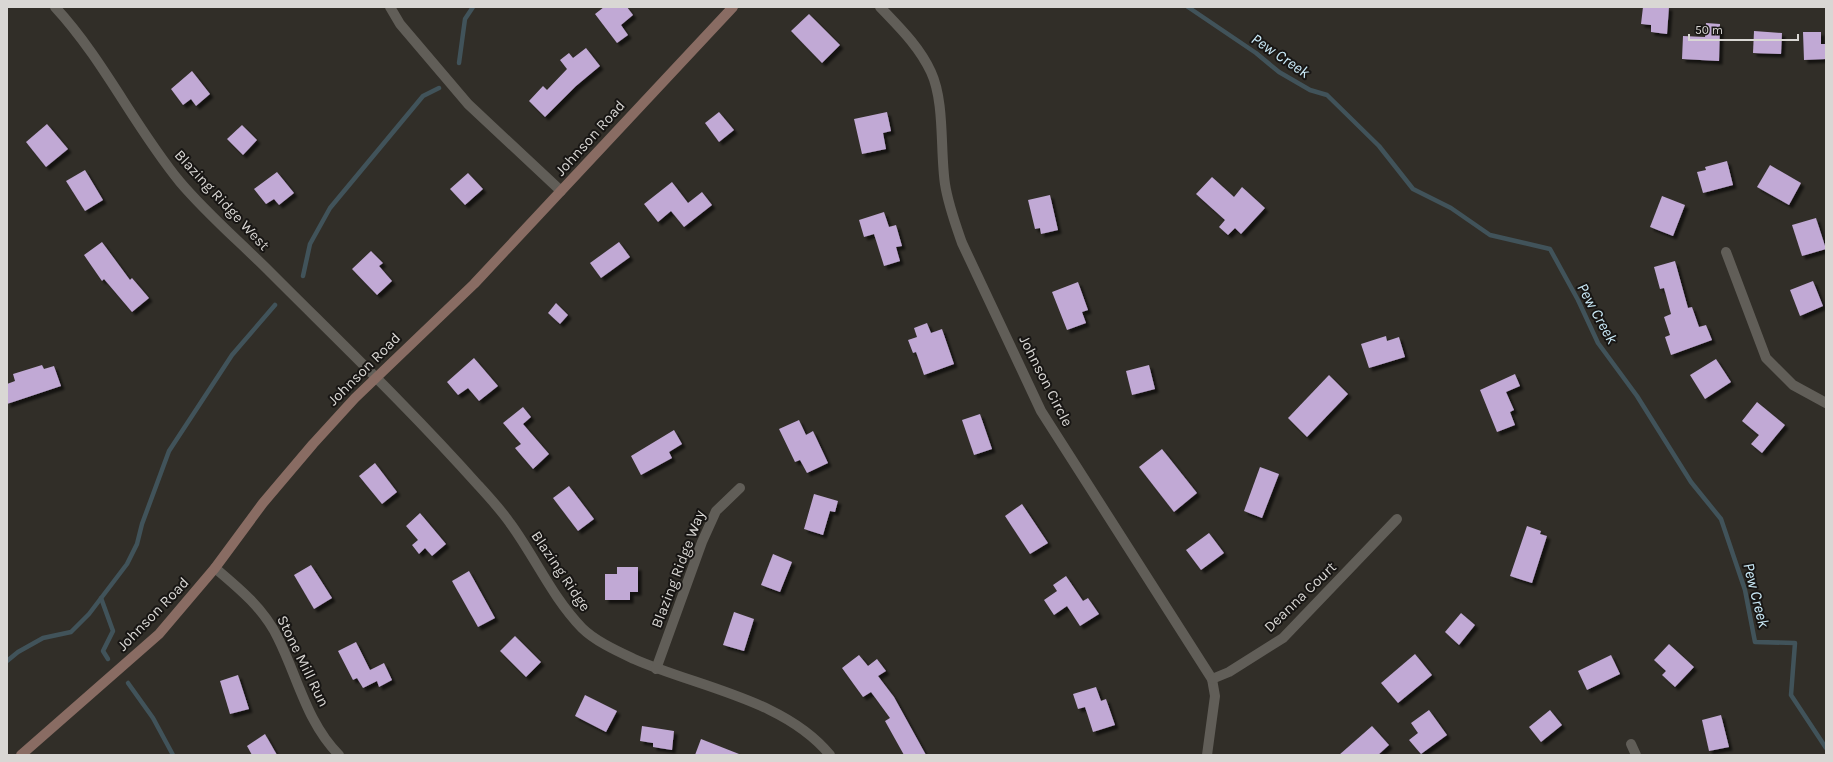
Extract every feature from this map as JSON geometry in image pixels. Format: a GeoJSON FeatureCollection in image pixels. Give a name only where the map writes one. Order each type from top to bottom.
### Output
{"type":"FeatureCollection","features":[{"type":"Feature","properties":{"kind":"street","name":"Blazing Ridge West"},"geometry":{"type":"LineString","coordinates":[[55,7],[77,31],[97,58],[136,122],[182,184],[375,377]]}},
{"type":"Feature","properties":{"kind":"street"},"geometry":{"type":"LineString","coordinates":[[390,7],[400,24],[468,104],[561,192]]}},
{"type":"Feature","properties":{"kind":"street","name":"Johnson Road"},"geometry":{"type":"LineString","coordinates":[[22,755],[141,651],[186,604],[278,485],[313,444],[375,377],[474,284],[561,192],[597,150],[733,7]]}},
{"type":"Feature","properties":{"kind":"street","name":"Johnson Circle"},"geometry":{"type":"LineString","coordinates":[[880,7],[907,35],[921,53],[932,73],[938,99],[945,184],[952,216],[962,243],[1041,411],[1212,679],[1215,696],[1207,755]]}},
{"type":"Feature","properties":{"kind":"street"},"geometry":{"type":"LineString","coordinates":[[1726,252],[1766,358],[1793,385],[1826,403]]}},
{"type":"Feature","properties":{"kind":"street","name":"Blazing Ridge"},"geometry":{"type":"LineString","coordinates":[[375,377],[478,485],[510,521],[565,608],[584,630],[617,652],[656,669],[713,688],[776,714],[796,724],[830,755]]}},
{"type":"Feature","properties":{"kind":"street","name":"Blazing Ridge Way"},"geometry":{"type":"LineString","coordinates":[[656,669],[702,542],[716,511],[740,488]]}},
{"type":"Feature","properties":{"kind":"street","name":"Deanna Court"},"geometry":{"type":"LineString","coordinates":[[1212,679],[1229,672],[1283,638],[1397,520]]}},
{"type":"Feature","properties":{"kind":"street","name":"Stone Mill Run"},"geometry":{"type":"LineString","coordinates":[[215,568],[248,596],[264,616],[278,638],[305,704],[332,747],[339,755]]}},
{"type":"Feature","properties":{"kind":"street"},"geometry":{"type":"LineString","coordinates":[[1631,744],[1636,755]]}},
{"type":"Feature","properties":{"kind":"building"},"geometry":{"type":"Polygon","coordinates":[[[604,7],[627,7],[633,15],[621,25],[628,35],[617,43],[595,14],[604,7]]]}},
{"type":"Feature","properties":{"kind":"building"},"geometry":{"type":"Polygon","coordinates":[[[1643,7],[1669,7],[1667,34],[1651,32],[1651,25],[1641,24],[1643,7]]]}},
{"type":"Feature","properties":{"kind":"building"},"geometry":{"type":"Polygon","coordinates":[[[809,14],[840,45],[822,63],[791,31],[809,14]]]}},
{"type":"Feature","properties":{"kind":"building"},"geometry":{"type":"Polygon","coordinates":[[[1706,23],[1720,24],[1719,61],[1682,59],[1683,36],[1705,37],[1706,23]]]}},
{"type":"Feature","properties":{"kind":"building"},"geometry":{"type":"Polygon","coordinates":[[[1754,31],[1782,33],[1781,54],[1753,53],[1754,31]]]}},
{"type":"Feature","properties":{"kind":"building"},"geometry":{"type":"Polygon","coordinates":[[[1803,32],[1821,32],[1821,44],[1826,44],[1826,59],[1804,60],[1803,32]]]}},
{"type":"Feature","properties":{"kind":"building"},"geometry":{"type":"Polygon","coordinates":[[[586,48],[600,66],[576,86],[545,117],[529,101],[543,86],[547,90],[567,69],[560,60],[569,53],[573,58],[586,48]]]}},
{"type":"Feature","properties":{"kind":"building"},"geometry":{"type":"Polygon","coordinates":[[[192,71],[210,94],[196,106],[191,99],[183,105],[171,89],[192,71]]]}},
{"type":"Feature","properties":{"kind":"building"},"geometry":{"type":"Polygon","coordinates":[[[719,112],[734,130],[719,142],[705,123],[719,112]]]}},
{"type":"Feature","properties":{"kind":"building"},"geometry":{"type":"Polygon","coordinates":[[[887,112],[891,131],[883,133],[886,149],[862,154],[854,119],[887,112]]]}},
{"type":"Feature","properties":{"kind":"building"},"geometry":{"type":"Polygon","coordinates":[[[47,124],[68,149],[46,167],[26,142],[47,124]]]}},
{"type":"Feature","properties":{"kind":"building"},"geometry":{"type":"Polygon","coordinates":[[[242,125],[257,140],[243,155],[227,139],[242,125]]]}},
{"type":"Feature","properties":{"kind":"building"},"geometry":{"type":"Polygon","coordinates":[[[1727,161],[1733,185],[1703,193],[1697,172],[1706,170],[1705,167],[1727,161]]]}},
{"type":"Feature","properties":{"kind":"building"},"geometry":{"type":"Polygon","coordinates":[[[1770,165],[1801,183],[1789,205],[1757,187],[1770,165]]]}},
{"type":"Feature","properties":{"kind":"building"},"geometry":{"type":"Polygon","coordinates":[[[85,170],[103,200],[85,211],[66,181],[85,170]]]}},
{"type":"Feature","properties":{"kind":"building"},"geometry":{"type":"Polygon","coordinates":[[[277,172],[294,193],[279,205],[274,199],[266,204],[254,189],[277,172]]]}},
{"type":"Feature","properties":{"kind":"building"},"geometry":{"type":"Polygon","coordinates":[[[468,173],[483,189],[465,205],[450,189],[468,173]]]}},
{"type":"Feature","properties":{"kind":"building"},"geometry":{"type":"Polygon","coordinates":[[[1212,177],[1234,197],[1242,187],[1265,208],[1241,234],[1235,228],[1228,235],[1219,227],[1225,220],[1196,194],[1212,177]]]}},
{"type":"Feature","properties":{"kind":"building"},"geometry":{"type":"Polygon","coordinates":[[[672,182],[688,203],[702,192],[712,205],[684,227],[671,211],[658,222],[644,204],[672,182]]]}},
{"type":"Feature","properties":{"kind":"building"},"geometry":{"type":"Polygon","coordinates":[[[1050,195],[1058,230],[1041,234],[1040,228],[1035,229],[1028,200],[1050,195]]]}},
{"type":"Feature","properties":{"kind":"building"},"geometry":{"type":"Polygon","coordinates":[[[1662,196],[1685,205],[1673,236],[1650,227],[1662,196]]]}},
{"type":"Feature","properties":{"kind":"building"},"geometry":{"type":"Polygon","coordinates":[[[884,212],[889,227],[896,225],[902,246],[896,247],[900,261],[884,266],[874,234],[864,237],[859,220],[884,212]]]}},
{"type":"Feature","properties":{"kind":"building"},"geometry":{"type":"Polygon","coordinates":[[[1816,218],[1826,249],[1802,256],[1792,225],[1816,218]]]}},
{"type":"Feature","properties":{"kind":"building"},"geometry":{"type":"Polygon","coordinates":[[[102,242],[130,280],[132,278],[149,298],[132,312],[104,279],[102,281],[84,255],[102,242]]]}},
{"type":"Feature","properties":{"kind":"building"},"geometry":{"type":"Polygon","coordinates":[[[619,242],[630,257],[601,278],[590,263],[619,242]]]}},
{"type":"Feature","properties":{"kind":"building"},"geometry":{"type":"Polygon","coordinates":[[[371,251],[383,263],[379,266],[392,281],[377,295],[352,269],[371,251]]]}},
{"type":"Feature","properties":{"kind":"building"},"geometry":{"type":"Polygon","coordinates":[[[1675,261],[1688,308],[1692,307],[1699,327],[1706,325],[1712,340],[1671,355],[1665,337],[1670,335],[1664,317],[1671,314],[1664,288],[1660,289],[1654,267],[1675,261]]]}},
{"type":"Feature","properties":{"kind":"building"},"geometry":{"type":"Polygon","coordinates":[[[1813,281],[1823,306],[1800,316],[1790,290],[1813,281]]]}},
{"type":"Feature","properties":{"kind":"building"},"geometry":{"type":"Polygon","coordinates":[[[1078,282],[1088,310],[1082,312],[1086,323],[1067,330],[1052,292],[1078,282]]]}},
{"type":"Feature","properties":{"kind":"building"},"geometry":{"type":"Polygon","coordinates":[[[556,303],[568,315],[560,324],[548,313],[556,303]]]}},
{"type":"Feature","properties":{"kind":"building"},"geometry":{"type":"Polygon","coordinates":[[[927,323],[931,333],[942,329],[954,364],[924,375],[916,352],[913,353],[908,340],[917,337],[914,328],[927,323]]]}},
{"type":"Feature","properties":{"kind":"building"},"geometry":{"type":"Polygon","coordinates":[[[1386,336],[1387,341],[1399,337],[1405,357],[1369,368],[1361,344],[1386,336]]]}},
{"type":"Feature","properties":{"kind":"building"},"geometry":{"type":"Polygon","coordinates":[[[474,358],[498,386],[479,401],[468,388],[458,395],[447,382],[474,358]]]}},
{"type":"Feature","properties":{"kind":"building"},"geometry":{"type":"Polygon","coordinates":[[[1716,359],[1731,382],[1705,399],[1690,375],[1716,359]]]}},
{"type":"Feature","properties":{"kind":"building"},"geometry":{"type":"Polygon","coordinates":[[[42,365],[44,369],[54,366],[61,386],[7,404],[7,384],[15,381],[13,374],[42,365]]]}},
{"type":"Feature","properties":{"kind":"building"},"geometry":{"type":"Polygon","coordinates":[[[1149,365],[1155,389],[1132,395],[1126,371],[1149,365]]]}},
{"type":"Feature","properties":{"kind":"building"},"geometry":{"type":"Polygon","coordinates":[[[1515,374],[1520,386],[1506,392],[1514,410],[1510,412],[1515,425],[1497,432],[1480,390],[1515,374]]]}},
{"type":"Feature","properties":{"kind":"building"},"geometry":{"type":"Polygon","coordinates":[[[1329,375],[1348,394],[1307,437],[1288,418],[1329,375]]]}},
{"type":"Feature","properties":{"kind":"building"},"geometry":{"type":"Polygon","coordinates":[[[1757,402],[1785,425],[1762,453],[1751,444],[1759,435],[1742,421],[1757,402]]]}},
{"type":"Feature","properties":{"kind":"building"},"geometry":{"type":"Polygon","coordinates":[[[523,407],[531,417],[523,424],[549,454],[533,469],[515,448],[521,444],[503,423],[523,407]]]}},
{"type":"Feature","properties":{"kind":"building"},"geometry":{"type":"Polygon","coordinates":[[[980,414],[992,449],[974,455],[962,420],[980,414]]]}},
{"type":"Feature","properties":{"kind":"building"},"geometry":{"type":"Polygon","coordinates":[[[799,420],[806,435],[813,431],[828,463],[807,473],[800,460],[795,462],[779,429],[799,420]]]}},
{"type":"Feature","properties":{"kind":"building"},"geometry":{"type":"Polygon","coordinates":[[[674,430],[682,444],[669,452],[672,458],[641,475],[631,456],[674,430]]]}},
{"type":"Feature","properties":{"kind":"building"},"geometry":{"type":"Polygon","coordinates":[[[1162,449],[1197,493],[1174,512],[1139,467],[1162,449]]]}},
{"type":"Feature","properties":{"kind":"building"},"geometry":{"type":"Polygon","coordinates":[[[375,463],[397,492],[382,504],[359,476],[375,463]]]}},
{"type":"Feature","properties":{"kind":"building"},"geometry":{"type":"Polygon","coordinates":[[[1260,467],[1279,474],[1262,518],[1244,511],[1260,467]]]}},
{"type":"Feature","properties":{"kind":"building"},"geometry":{"type":"Polygon","coordinates":[[[569,486],[594,519],[578,531],[553,498],[569,486]]]}},
{"type":"Feature","properties":{"kind":"building"},"geometry":{"type":"Polygon","coordinates":[[[814,494],[838,501],[835,512],[830,511],[823,535],[804,529],[814,494]]]}},
{"type":"Feature","properties":{"kind":"building"},"geometry":{"type":"Polygon","coordinates":[[[1022,504],[1048,543],[1030,554],[1005,516],[1022,504]]]}},
{"type":"Feature","properties":{"kind":"building"},"geometry":{"type":"Polygon","coordinates":[[[420,513],[446,544],[432,556],[425,548],[419,554],[412,545],[418,540],[406,526],[420,513]]]}},
{"type":"Feature","properties":{"kind":"building"},"geometry":{"type":"Polygon","coordinates":[[[1527,526],[1541,531],[1540,534],[1547,536],[1532,583],[1510,576],[1527,526]]]}},
{"type":"Feature","properties":{"kind":"building"},"geometry":{"type":"Polygon","coordinates":[[[1209,533],[1224,553],[1201,570],[1186,550],[1209,533]]]}},
{"type":"Feature","properties":{"kind":"building"},"geometry":{"type":"Polygon","coordinates":[[[773,554],[792,562],[780,592],[761,585],[773,554]]]}},
{"type":"Feature","properties":{"kind":"building"},"geometry":{"type":"Polygon","coordinates":[[[311,565],[332,598],[314,609],[294,575],[311,565]]]}},
{"type":"Feature","properties":{"kind":"building"},"geometry":{"type":"Polygon","coordinates":[[[617,567],[638,567],[638,592],[630,592],[630,600],[605,600],[605,574],[617,574],[617,567]]]}},
{"type":"Feature","properties":{"kind":"building"},"geometry":{"type":"Polygon","coordinates":[[[469,571],[495,618],[478,627],[452,581],[469,571]]]}},
{"type":"Feature","properties":{"kind":"building"},"geometry":{"type":"Polygon","coordinates":[[[1066,576],[1083,601],[1088,598],[1099,614],[1080,626],[1067,606],[1054,615],[1044,600],[1057,591],[1053,585],[1066,576]]]}},
{"type":"Feature","properties":{"kind":"building"},"geometry":{"type":"Polygon","coordinates":[[[734,612],[754,619],[744,651],[723,645],[734,612]]]}},
{"type":"Feature","properties":{"kind":"building"},"geometry":{"type":"Polygon","coordinates":[[[1461,613],[1475,625],[1459,645],[1445,632],[1461,613]]]}},
{"type":"Feature","properties":{"kind":"building"},"geometry":{"type":"Polygon","coordinates":[[[515,636],[541,662],[526,677],[500,651],[515,636]]]}},
{"type":"Feature","properties":{"kind":"building"},"geometry":{"type":"Polygon","coordinates":[[[356,642],[370,670],[384,663],[392,680],[379,687],[377,681],[363,688],[357,678],[353,680],[338,651],[356,642]]]}},
{"type":"Feature","properties":{"kind":"building"},"geometry":{"type":"Polygon","coordinates":[[[1669,644],[1694,667],[1675,687],[1662,675],[1666,671],[1654,660],[1669,644]]]}},
{"type":"Feature","properties":{"kind":"building"},"geometry":{"type":"Polygon","coordinates":[[[1415,654],[1432,675],[1398,703],[1381,683],[1415,654]]]}},
{"type":"Feature","properties":{"kind":"building"},"geometry":{"type":"Polygon","coordinates":[[[859,655],[868,666],[877,659],[886,671],[878,676],[894,697],[926,755],[904,755],[885,721],[890,718],[871,692],[863,697],[842,668],[859,655]]]}},
{"type":"Feature","properties":{"kind":"building"},"geometry":{"type":"Polygon","coordinates":[[[1611,655],[1620,674],[1587,690],[1578,671],[1611,655]]]}},
{"type":"Feature","properties":{"kind":"building"},"geometry":{"type":"Polygon","coordinates":[[[238,675],[249,709],[230,714],[220,681],[238,675]]]}},
{"type":"Feature","properties":{"kind":"building"},"geometry":{"type":"Polygon","coordinates":[[[1096,687],[1101,701],[1106,699],[1115,725],[1093,732],[1085,707],[1078,709],[1073,694],[1096,687]]]}},
{"type":"Feature","properties":{"kind":"building"},"geometry":{"type":"Polygon","coordinates":[[[585,695],[617,711],[606,732],[575,716],[585,695]]]}},
{"type":"Feature","properties":{"kind":"building"},"geometry":{"type":"Polygon","coordinates":[[[1429,710],[1447,735],[1421,754],[1409,740],[1418,733],[1411,723],[1429,710]]]}},
{"type":"Feature","properties":{"kind":"building"},"geometry":{"type":"Polygon","coordinates":[[[1550,710],[1562,725],[1541,742],[1529,727],[1550,710]]]}},
{"type":"Feature","properties":{"kind":"building"},"geometry":{"type":"Polygon","coordinates":[[[1721,715],[1729,747],[1709,751],[1702,720],[1721,715]]]}},
{"type":"Feature","properties":{"kind":"building"},"geometry":{"type":"Polygon","coordinates":[[[642,726],[674,731],[672,750],[653,747],[653,743],[640,741],[642,726]]]}},
{"type":"Feature","properties":{"kind":"building"},"geometry":{"type":"Polygon","coordinates":[[[1372,726],[1389,745],[1378,755],[1339,755],[1372,726]]]}},
{"type":"Feature","properties":{"kind":"building"},"geometry":{"type":"Polygon","coordinates":[[[265,734],[277,755],[252,755],[247,746],[265,734]]]}},
{"type":"Feature","properties":{"kind":"building"},"geometry":{"type":"Polygon","coordinates":[[[701,739],[739,754],[739,755],[695,755],[701,739]]]}},
{"type":"Feature","properties":{"kind":"waterway"},"geometry":{"type":"LineString","coordinates":[[459,63],[465,19],[473,7]]}},
{"type":"Feature","properties":{"kind":"waterway","name":"Pew Creek"},"geometry":{"type":"LineString","coordinates":[[1188,7],[1256,53],[1279,72],[1310,90],[1327,95],[1379,146],[1413,189],[1451,208],[1490,235],[1550,249],[1578,300],[1598,343],[1637,396],[1691,482],[1721,519],[1745,590],[1755,642],[1795,643],[1791,695],[1826,748]]}},
{"type":"Feature","properties":{"kind":"waterway"},"geometry":{"type":"LineString","coordinates":[[303,276],[310,244],[330,208],[423,96],[439,88]]}},
{"type":"Feature","properties":{"kind":"waterway"},"geometry":{"type":"LineString","coordinates":[[7,661],[18,652],[43,638],[71,632],[89,614],[127,564],[137,544],[142,524],[169,451],[232,355],[275,305]]}},
{"type":"Feature","properties":{"kind":"waterway"},"geometry":{"type":"LineString","coordinates":[[101,598],[113,631],[103,651],[108,659]]}},
{"type":"Feature","properties":{"kind":"waterway"},"geometry":{"type":"LineString","coordinates":[[128,683],[153,718],[173,755]]}}]}
